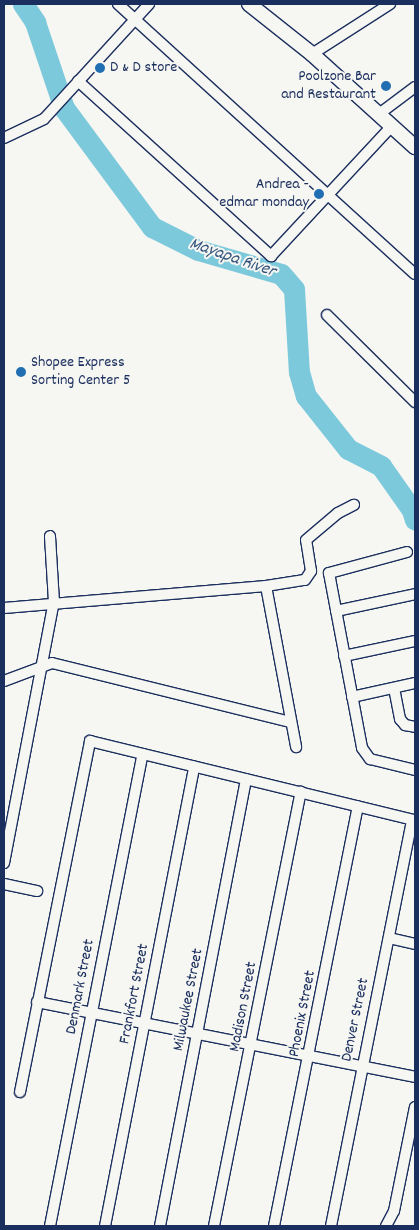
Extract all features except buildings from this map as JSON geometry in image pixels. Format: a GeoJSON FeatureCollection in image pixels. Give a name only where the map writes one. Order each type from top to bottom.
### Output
{"type":"FeatureCollection","features":[{"type":"Feature","properties":{"kind":"main road"},"geometry":{"type":"LineString","coordinates":[[249,4],[312,54],[415,147]]}},
{"type":"Feature","properties":{"kind":"street"},"geometry":{"type":"LineString","coordinates":[[118,4],[415,274]]}},
{"type":"Feature","properties":{"kind":"street"},"geometry":{"type":"LineString","coordinates":[[4,138],[29,128],[54,107],[149,4]]}},
{"type":"Feature","properties":{"kind":"street"},"geometry":{"type":"LineString","coordinates":[[312,54],[390,4]]}},
{"type":"Feature","properties":{"kind":"street"},"geometry":{"type":"LineString","coordinates":[[75,85],[271,256],[392,126]]}},
{"type":"Feature","properties":{"kind":"street"},"geometry":{"type":"LineString","coordinates":[[379,114],[415,87]]}},
{"type":"Feature","properties":{"kind":"street"},"geometry":{"type":"LineString","coordinates":[[327,315],[415,402]]}},
{"type":"Feature","properties":{"kind":"street"},"geometry":{"type":"LineString","coordinates":[[4,608],[54,602],[266,586],[309,578],[312,571],[306,540],[338,513],[354,505]]}},
{"type":"Feature","properties":{"kind":"street"},"geometry":{"type":"LineString","coordinates":[[4,863],[54,602],[50,536]]}},
{"type":"Feature","properties":{"kind":"street"},"geometry":{"type":"LineString","coordinates":[[407,552],[331,570],[344,656],[366,755],[415,770]]}},
{"type":"Feature","properties":{"kind":"street"},"geometry":{"type":"LineString","coordinates":[[266,586],[296,747]]}},
{"type":"Feature","properties":{"kind":"street"},"geometry":{"type":"LineString","coordinates":[[336,611],[415,594]]}},
{"type":"Feature","properties":{"kind":"street"},"geometry":{"type":"LineString","coordinates":[[344,656],[415,641]]}},
{"type":"Feature","properties":{"kind":"street"},"geometry":{"type":"LineString","coordinates":[[4,681],[42,667],[59,664],[291,722]]}},
{"type":"Feature","properties":{"kind":"street"},"geometry":{"type":"LineString","coordinates":[[352,697],[415,683]]}},
{"type":"Feature","properties":{"kind":"street"},"geometry":{"type":"LineString","coordinates":[[394,688],[400,718],[405,725],[415,727]]}},
{"type":"Feature","properties":{"kind":"street"},"geometry":{"type":"LineString","coordinates":[[20,1092],[90,741],[414,820]]}},
{"type":"Feature","properties":{"kind":"street","name":"Denmark Street"},"geometry":{"type":"LineString","coordinates":[[50,1226],[142,754]]}},
{"type":"Feature","properties":{"kind":"street","name":"Frankfort Street"},"geometry":{"type":"LineString","coordinates":[[105,1226],[194,767]]}},
{"type":"Feature","properties":{"kind":"street","name":"Milwaukee Street"},"geometry":{"type":"LineString","coordinates":[[160,1226],[246,779]]}},
{"type":"Feature","properties":{"kind":"street","name":"Madison Street"},"geometry":{"type":"LineString","coordinates":[[214,1226],[252,1046],[301,792]]}},
{"type":"Feature","properties":{"kind":"street","name":"Phoenix Street"},"geometry":{"type":"LineString","coordinates":[[274,1226],[358,806]]}},
{"type":"Feature","properties":{"kind":"street","name":"Denver Street"},"geometry":{"type":"LineString","coordinates":[[331,1226],[388,938],[414,820]]}},
{"type":"Feature","properties":{"kind":"street"},"geometry":{"type":"LineString","coordinates":[[4,884],[37,891]]}},
{"type":"Feature","properties":{"kind":"street"},"geometry":{"type":"LineString","coordinates":[[388,938],[415,944]]}},
{"type":"Feature","properties":{"kind":"street"},"geometry":{"type":"LineString","coordinates":[[37,1002],[309,1058],[415,1077]]}},
{"type":"Feature","properties":{"kind":"street"},"geometry":{"type":"LineString","coordinates":[[386,1226],[394,1211],[415,1107]]}},
{"type":"Feature","properties":{"kind":"waterway","name":"Mayapa River"},"geometry":{"type":"LineString","coordinates":[[23,4],[35,22],[64,108],[152,227],[198,250],[281,274],[294,289],[299,372],[306,396],[348,449],[381,466],[412,510],[415,520]]}},
{"type":"Feature","properties":{"kind":"place","name":"D & D store"},"geometry":{"type":"Point","coordinates":[100,68]}},
{"type":"Feature","properties":{"kind":"place","name":"Poolzone Bar and Restaurant"},"geometry":{"type":"Point","coordinates":[386,86]}},
{"type":"Feature","properties":{"kind":"place","name":"Andrea - edmar monday"},"geometry":{"type":"Point","coordinates":[319,194]}},
{"type":"Feature","properties":{"kind":"place","name":"Shopee Express Sorting Center 5"},"geometry":{"type":"Point","coordinates":[21,372]}}]}
